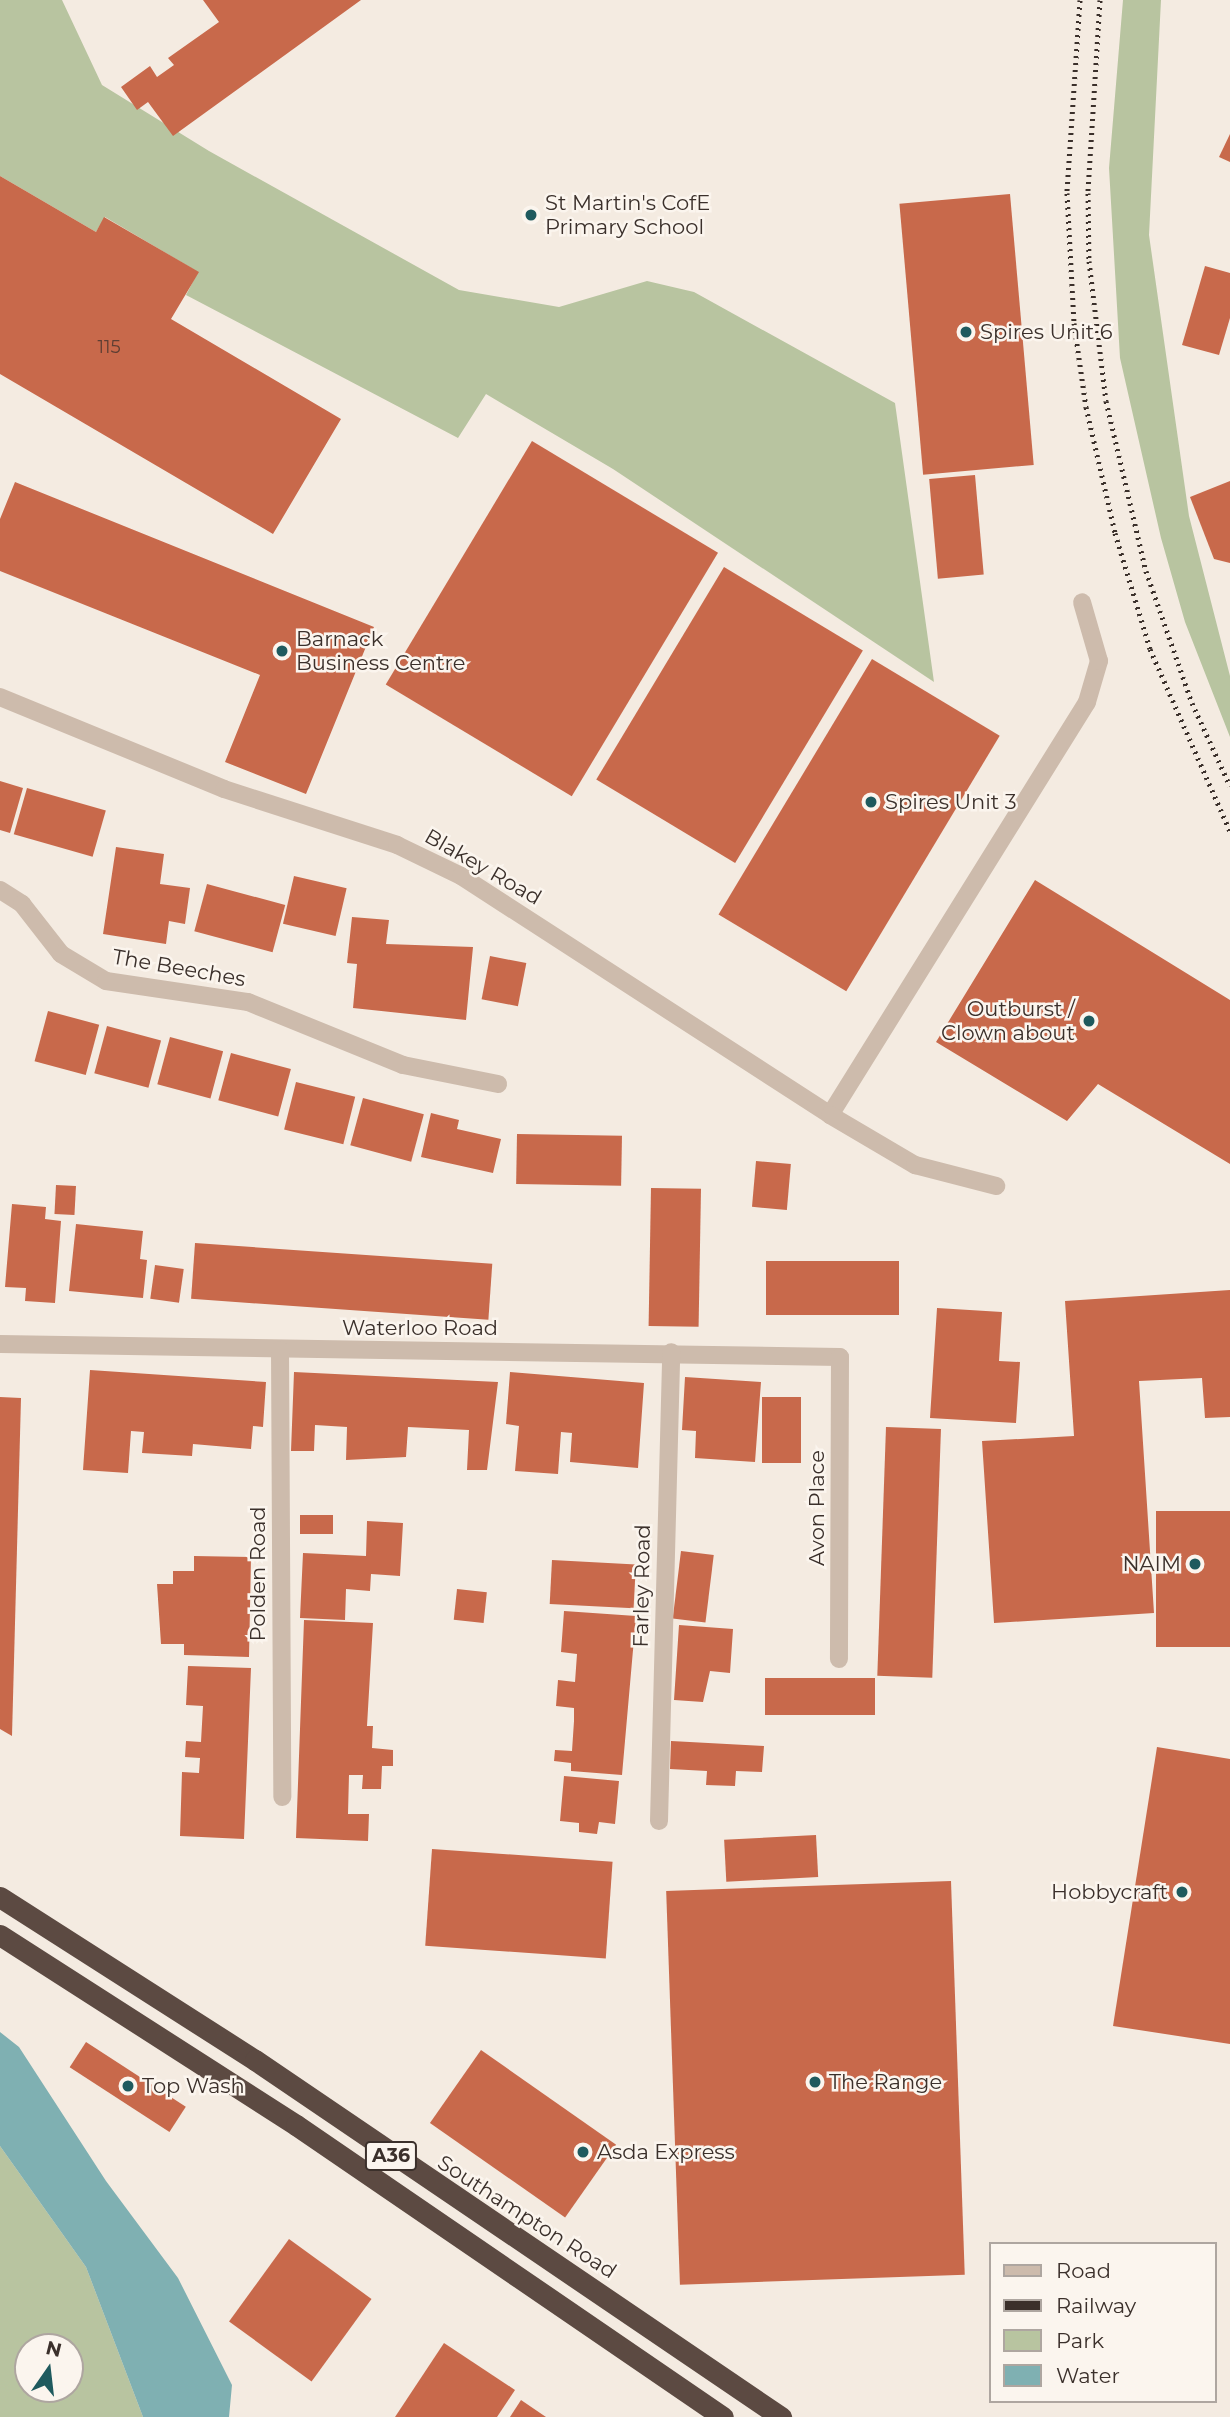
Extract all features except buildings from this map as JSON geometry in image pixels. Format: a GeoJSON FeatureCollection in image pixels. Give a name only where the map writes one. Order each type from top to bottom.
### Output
{"type":"FeatureCollection","features":[{"type":"Feature","properties":{"kind":"highway","name":"Southampton Road"},"geometry":{"type":"LineString","coordinates":[[0,1897],[255,2060],[781,2417]]}},
{"type":"Feature","properties":{"kind":"highway","name":"A36"},"geometry":{"type":"LineString","coordinates":[[0,1934],[296,2125],[723,2417]]}},
{"type":"Feature","properties":{"kind":"street"},"geometry":{"type":"LineString","coordinates":[[830,1115],[1087,702],[1099,661],[1082,602]]}},
{"type":"Feature","properties":{"kind":"street","name":"Blakey Road"},"geometry":{"type":"LineString","coordinates":[[0,697],[224,789],[397,845],[461,876],[903,1160],[996,1186]]}},
{"type":"Feature","properties":{"kind":"street","name":"The Beeches"},"geometry":{"type":"LineString","coordinates":[[0,890],[22,904],[61,954],[106,981],[248,1002],[403,1065],[498,1084]]}},
{"type":"Feature","properties":{"kind":"street","name":"Waterloo Road"},"geometry":{"type":"LineString","coordinates":[[0,1344],[280,1350],[670,1352],[840,1357]]}},
{"type":"Feature","properties":{"kind":"street","name":"Polden Road"},"geometry":{"type":"LineString","coordinates":[[280,1350],[282,1797]]}},
{"type":"Feature","properties":{"kind":"street","name":"Farley Road"},"geometry":{"type":"LineString","coordinates":[[659,1821],[670,1352]]}},
{"type":"Feature","properties":{"kind":"street","name":"Avon Place"},"geometry":{"type":"LineString","coordinates":[[839,1659],[840,1357]]}},
{"type":"Feature","properties":{"kind":"green space"},"geometry":{"type":"Polygon","coordinates":[[[0,0],[62,0],[102,85],[209,151],[459,290],[559,307],[647,281],[694,292],[895,403],[934,682],[613,469],[486,394],[458,438],[186,295],[198,272],[105,217],[96,232],[0,176],[0,0]]]}},
{"type":"Feature","properties":{"kind":"green space"},"geometry":{"type":"Polygon","coordinates":[[[1123,0],[1161,0],[1149,235],[1189,516],[1230,676],[1230,737],[1185,622],[1161,538],[1120,358],[1109,168],[1123,0]]]}},
{"type":"Feature","properties":{"kind":"green space"},"geometry":{"type":"Polygon","coordinates":[[[0,2146],[86,2267],[143,2417],[0,2417],[0,2146]]]}},
{"type":"Feature","properties":{"kind":"water"},"geometry":{"type":"Polygon","coordinates":[[[0,2032],[19,2047],[106,2181],[178,2278],[232,2385],[229,2417],[143,2417],[86,2267],[0,2146],[0,2032]]]}},
{"type":"Feature","properties":{"kind":"railway"},"geometry":{"type":"LineString","coordinates":[[1080,0],[1067,193],[1074,323],[1086,407],[1115,533],[1150,649],[1230,831]]}},
{"type":"Feature","properties":{"kind":"railway"},"geometry":{"type":"LineString","coordinates":[[1100,0],[1088,193],[1089,261],[1106,401],[1146,571],[1192,703],[1230,786]]}},
{"type":"Feature","properties":{"kind":"place","name":"St Martin's CofE Primary School"},"geometry":{"type":"Point","coordinates":[531,215]}},
{"type":"Feature","properties":{"kind":"place","name":"Spires Unit 6"},"geometry":{"type":"Point","coordinates":[966,332]}},
{"type":"Feature","properties":{"kind":"place","name":"Barnack Business Centre"},"geometry":{"type":"Point","coordinates":[282,651]}},
{"type":"Feature","properties":{"kind":"place","name":"Spires Unit 3"},"geometry":{"type":"Point","coordinates":[871,802]}},
{"type":"Feature","properties":{"kind":"place","name":"Outburst / Clown about"},"geometry":{"type":"Point","coordinates":[1089,1021]}},
{"type":"Feature","properties":{"kind":"place","name":"NAIM"},"geometry":{"type":"Point","coordinates":[1195,1564]}},
{"type":"Feature","properties":{"kind":"place","name":"Hobbycraft"},"geometry":{"type":"Point","coordinates":[1182,1892]}},
{"type":"Feature","properties":{"kind":"place","name":"The Range"},"geometry":{"type":"Point","coordinates":[815,2082]}},
{"type":"Feature","properties":{"kind":"place","name":"Top Wash"},"geometry":{"type":"Point","coordinates":[128,2086]}},
{"type":"Feature","properties":{"kind":"place","name":"Asda Express"},"geometry":{"type":"Point","coordinates":[583,2152]}}]}
